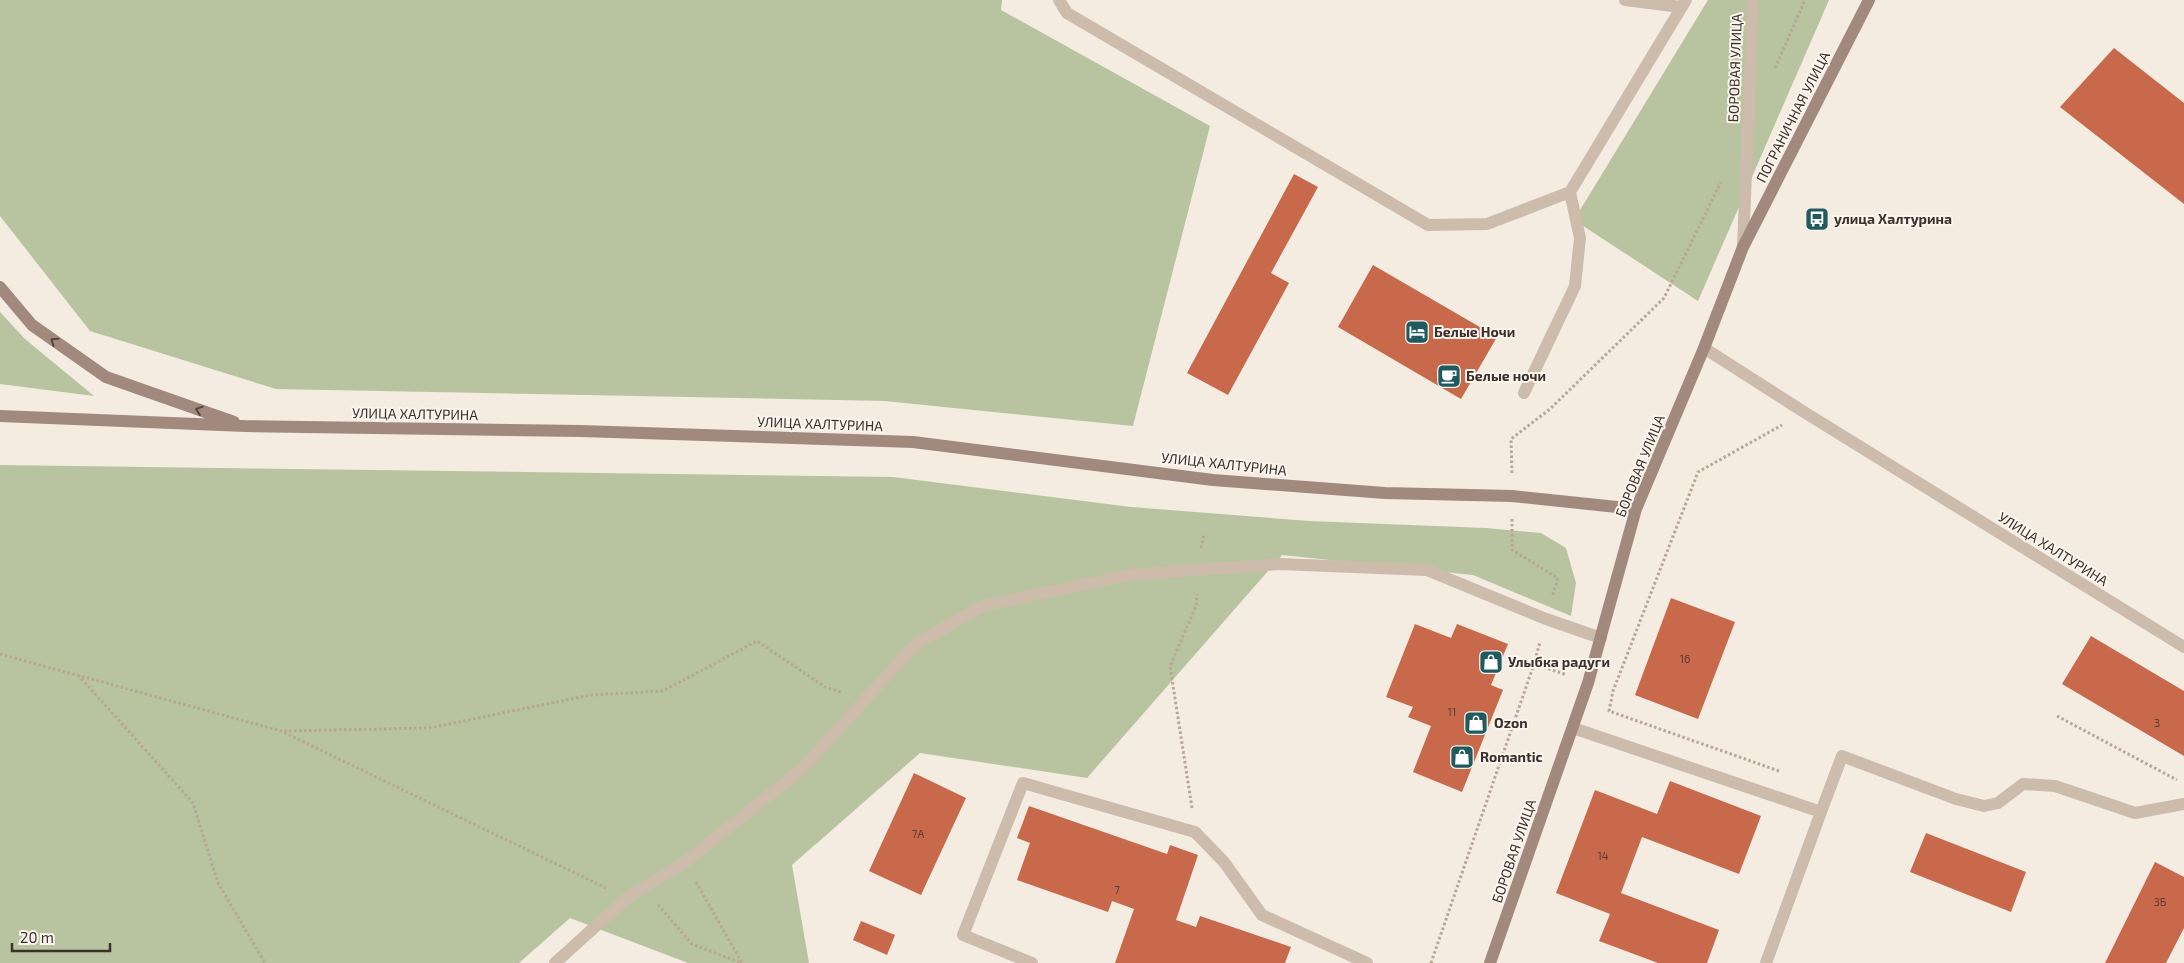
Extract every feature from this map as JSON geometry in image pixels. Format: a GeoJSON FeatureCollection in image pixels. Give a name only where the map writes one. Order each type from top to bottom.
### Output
{"type":"FeatureCollection","features":[{"type":"Feature","properties":{"kind":"main road","name":"ПОГРАНИЧНАЯ УЛИЦА"},"geometry":{"type":"LineString","coordinates":[[1743,247],[1869,0]]}},
{"type":"Feature","properties":{"kind":"main road","name":"БОРОВАЯ УЛИЦА"},"geometry":{"type":"LineString","coordinates":[[1490,963],[1573,728],[1602,638],[1636,508],[1704,348],[1743,247]]}},
{"type":"Feature","properties":{"kind":"main road"},"geometry":{"type":"LineString","coordinates":[[0,287],[32,325],[106,377],[245,426]]}},
{"type":"Feature","properties":{"kind":"main road","name":"УЛИЦА ХАЛТУРИНА"},"geometry":{"type":"LineString","coordinates":[[0,416],[245,426],[571,431],[913,442],[1213,480],[1385,493],[1512,496],[1636,508]]}},
{"type":"Feature","properties":{"kind":"street"},"geometry":{"type":"LineString","coordinates":[[1059,0],[1067,13],[1428,225],[1487,224],[1570,192],[1683,4],[1625,0]]}},
{"type":"Feature","properties":{"kind":"street","name":"БОРОВАЯ УЛИЦА"},"geometry":{"type":"LineString","coordinates":[[1743,247],[1752,0]]}},
{"type":"Feature","properties":{"kind":"street"},"geometry":{"type":"LineString","coordinates":[[1524,393],[1575,286],[1580,238],[1570,192]]}},
{"type":"Feature","properties":{"kind":"street","name":"УЛИЦА ХАЛТУРИНА"},"geometry":{"type":"LineString","coordinates":[[1704,348],[2184,647]]}},
{"type":"Feature","properties":{"kind":"street"},"geometry":{"type":"LineString","coordinates":[[554,963],[627,898],[685,862],[801,770],[915,646],[982,606],[1129,575],[1279,564],[1427,570],[1546,618],[1602,638]]}},
{"type":"Feature","properties":{"kind":"street"},"geometry":{"type":"LineString","coordinates":[[1573,728],[1821,812]]}},
{"type":"Feature","properties":{"kind":"street"},"geometry":{"type":"LineString","coordinates":[[1766,963],[1842,756],[1956,799],[1984,806],[1998,803],[2023,784],[2055,786],[2135,813],[2184,804]]}},
{"type":"Feature","properties":{"kind":"street"},"geometry":{"type":"LineString","coordinates":[[1032,963],[962,934],[1023,783],[1195,832],[1224,862],[1262,915],[1354,961],[1367,963]]}},
{"type":"Feature","properties":{"kind":"path"},"geometry":{"type":"LineString","coordinates":[[1771,76],[1805,0]]}},
{"type":"Feature","properties":{"kind":"path"},"geometry":{"type":"LineString","coordinates":[[1512,550],[1511,439],[1550,409],[1664,298],[1726,173]]}},
{"type":"Feature","properties":{"kind":"path"},"geometry":{"type":"LineString","coordinates":[[1784,772],[1609,711],[1613,692],[1698,472],[1804,412]]}},
{"type":"Feature","properties":{"kind":"path"},"geometry":{"type":"LineString","coordinates":[[1195,832],[1170,666],[1196,606],[1198,570],[1204,534]]}},
{"type":"Feature","properties":{"kind":"path"},"geometry":{"type":"LineString","coordinates":[[281,731],[430,728],[591,694],[663,691],[757,641],[825,687],[866,699]]}},
{"type":"Feature","properties":{"kind":"path"},"geometry":{"type":"LineString","coordinates":[[0,654],[281,731],[627,898]]}},
{"type":"Feature","properties":{"kind":"path"},"geometry":{"type":"LineString","coordinates":[[1431,963],[1534,664]]}},
{"type":"Feature","properties":{"kind":"path"},"geometry":{"type":"LineString","coordinates":[[77,675],[193,803],[218,883],[265,963]]}},
{"type":"Feature","properties":{"kind":"path"},"geometry":{"type":"LineString","coordinates":[[2058,716],[2184,784]]}},
{"type":"Feature","properties":{"kind":"path"},"geometry":{"type":"LineString","coordinates":[[685,862],[742,963]]}},
{"type":"Feature","properties":{"kind":"path"},"geometry":{"type":"LineString","coordinates":[[644,889],[692,944],[742,963]]}},
{"type":"Feature","properties":{"kind":"green space"},"geometry":{"type":"Polygon","coordinates":[[[0,0],[1002,0],[1001,10],[1210,126],[1133,426],[885,401],[276,389],[90,331],[0,216],[0,0]]]}},
{"type":"Feature","properties":{"kind":"green space"},"geometry":{"type":"Polygon","coordinates":[[[1708,0],[1829,0],[1698,301],[1574,220],[1708,0]]]}},
{"type":"Feature","properties":{"kind":"green space"},"geometry":{"type":"Polygon","coordinates":[[[0,312],[25,339],[94,396],[0,384],[0,312]]]}},
{"type":"Feature","properties":{"kind":"green space"},"geometry":{"type":"Polygon","coordinates":[[[0,465],[893,477],[1131,507],[1309,521],[1486,528],[1541,533],[1566,548],[1576,583],[1571,616],[1473,575],[1282,555],[1087,778],[920,753],[792,865],[809,963],[688,963],[570,918],[519,963],[0,963],[0,465]]]}},
{"type":"Feature","properties":{"kind":"building"},"geometry":{"type":"Polygon","coordinates":[[[2114,48],[2184,103],[2184,204],[2060,107],[2114,48]]]}},
{"type":"Feature","properties":{"kind":"building"},"geometry":{"type":"Polygon","coordinates":[[[1294,174],[1318,187],[1271,273],[1289,283],[1228,395],[1187,373],[1294,174]]]}},
{"type":"Feature","properties":{"kind":"building","name":"Белые Ночи"},"geometry":{"type":"Polygon","coordinates":[[[1373,265],[1497,337],[1461,399],[1338,327],[1373,265]]]}},
{"type":"Feature","properties":{"kind":"building"},"geometry":{"type":"Polygon","coordinates":[[[1671,598],[1735,622],[1698,719],[1635,695],[1671,598]]]}},
{"type":"Feature","properties":{"kind":"building"},"geometry":{"type":"Polygon","coordinates":[[[1415,624],[1451,638],[1457,624],[1508,644],[1491,685],[1503,690],[1462,792],[1413,772],[1431,726],[1408,717],[1413,707],[1386,697],[1415,624]]]}},
{"type":"Feature","properties":{"kind":"building"},"geometry":{"type":"Polygon","coordinates":[[[2091,636],[2184,691],[2184,756],[2062,684],[2091,636]]]}},
{"type":"Feature","properties":{"kind":"building"},"geometry":{"type":"Polygon","coordinates":[[[914,773],[966,798],[921,895],[869,871],[914,773]]]}},
{"type":"Feature","properties":{"kind":"building"},"geometry":{"type":"Polygon","coordinates":[[[1670,781],[1761,816],[1739,874],[1642,837],[1621,893],[1719,930],[1707,963],[1658,963],[1599,941],[1610,914],[1556,893],[1595,790],[1657,814],[1670,781]]]}},
{"type":"Feature","properties":{"kind":"building"},"geometry":{"type":"Polygon","coordinates":[[[1029,806],[1167,854],[1170,845],[1198,855],[1176,920],[1196,927],[1200,916],[1291,947],[1285,963],[1115,963],[1134,909],[1112,901],[1108,912],[1017,880],[1030,843],[1017,838],[1029,806]]]}},
{"type":"Feature","properties":{"kind":"building"},"geometry":{"type":"Polygon","coordinates":[[[1926,833],[2026,872],[2011,912],[1910,872],[1926,833]]]}},
{"type":"Feature","properties":{"kind":"building"},"geometry":{"type":"Polygon","coordinates":[[[2155,862],[2184,877],[2184,928],[2166,963],[2105,963],[2155,862]]]}},
{"type":"Feature","properties":{"kind":"building"},"geometry":{"type":"Polygon","coordinates":[[[861,921],[895,935],[887,955],[853,940],[861,921]]]}},
{"type":"Feature","properties":{"kind":"place","name":"улица Халтурина"},"geometry":{"type":"Point","coordinates":[1817,219]}},
{"type":"Feature","properties":{"kind":"place","name":"Белые Ночи"},"geometry":{"type":"Point","coordinates":[1417,332]}},
{"type":"Feature","properties":{"kind":"place","name":"Белые ночи"},"geometry":{"type":"Point","coordinates":[1449,376]}},
{"type":"Feature","properties":{"kind":"place","name":"Улыбка радуги"},"geometry":{"type":"Point","coordinates":[1491,662]}},
{"type":"Feature","properties":{"kind":"place","name":"Ozon"},"geometry":{"type":"Point","coordinates":[1476,723]}},
{"type":"Feature","properties":{"kind":"place","name":"Romantic"},"geometry":{"type":"Point","coordinates":[1462,757]}}]}
